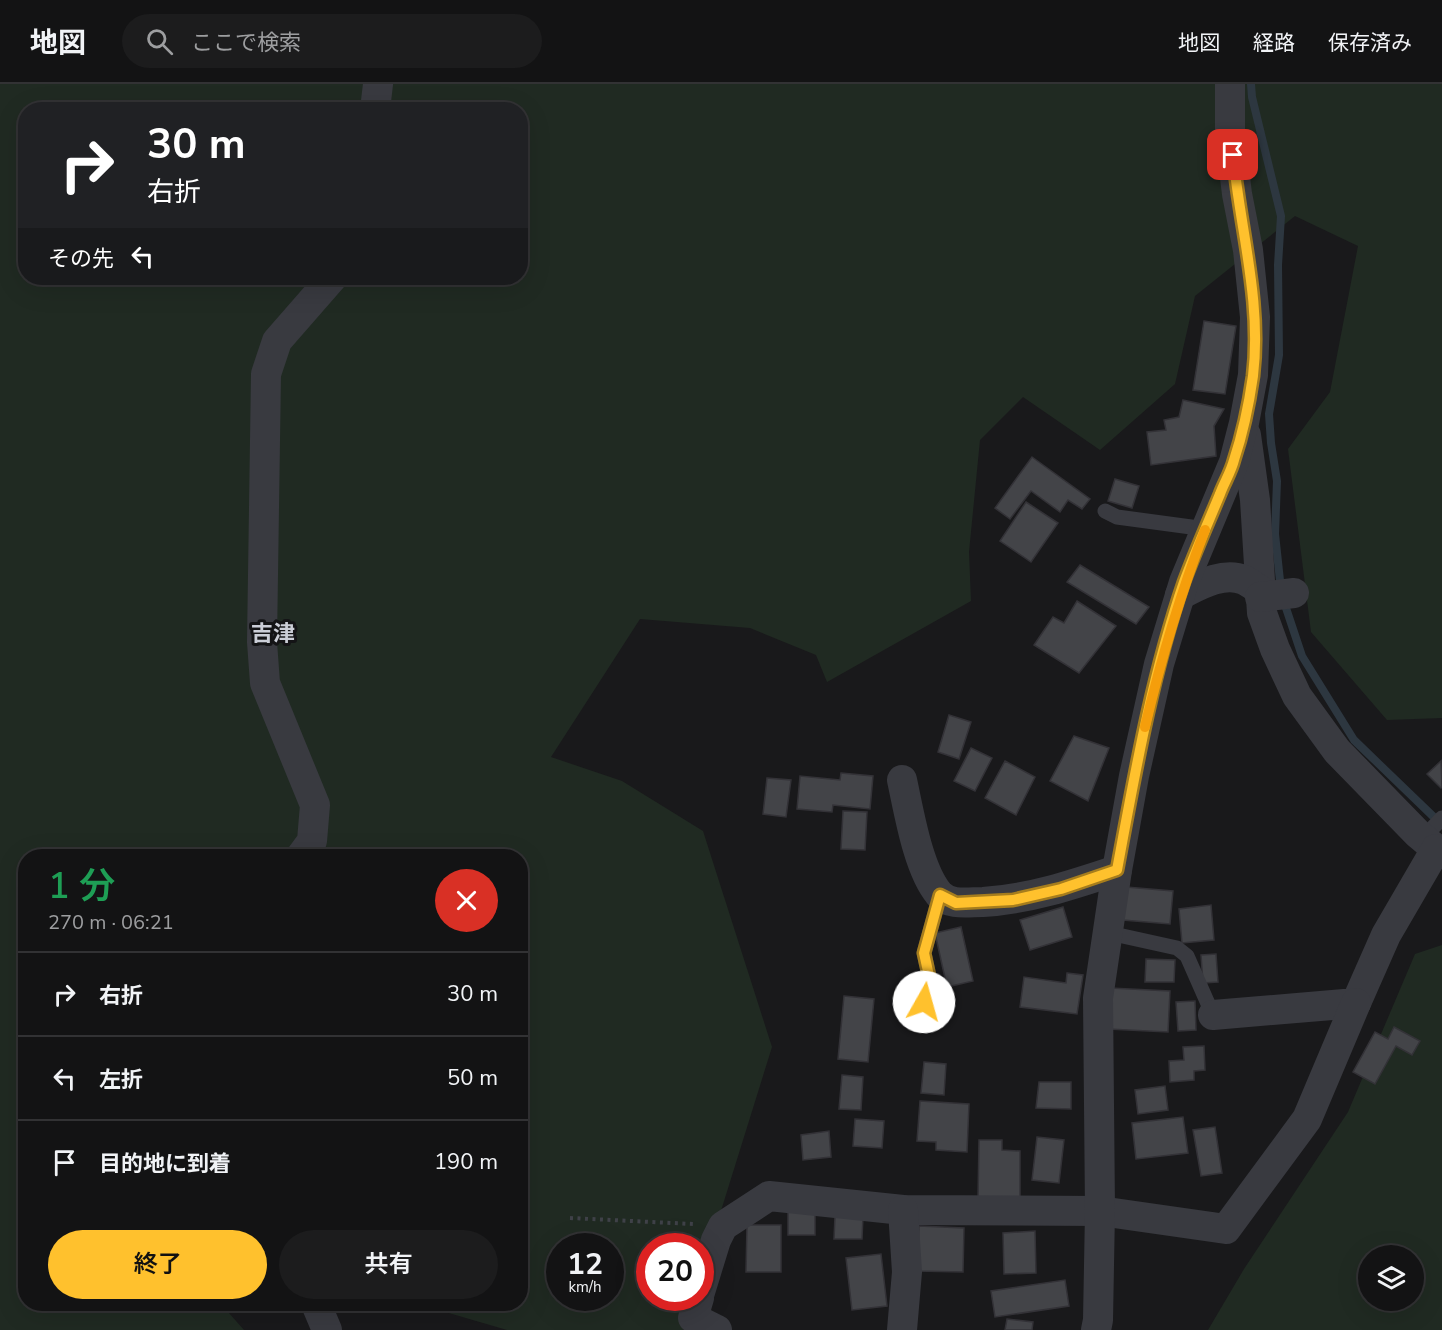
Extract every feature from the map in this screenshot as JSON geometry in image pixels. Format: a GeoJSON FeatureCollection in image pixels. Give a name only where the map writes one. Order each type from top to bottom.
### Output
{"type":"FeatureCollection","features":[{"type":"Feature","properties":{"kind":"street"},"geometry":{"type":"LineString","coordinates":[[376,102],[378,84]]}},
{"type":"Feature","properties":{"kind":"street"},"geometry":{"type":"LineString","coordinates":[[1096,1330],[1100,1211],[1098,998],[1117,870],[1134,776],[1160,664],[1180,595],[1234,462],[1253,375],[1255,317],[1248,250],[1237,194],[1232,147],[1230,84]]}},
{"type":"Feature","properties":{"kind":"street"},"geometry":{"type":"LineString","coordinates":[[306,849],[312,841],[315,805],[266,683],[262,642],[266,374],[277,340],[326,285]]}},
{"type":"Feature","properties":{"kind":"street"},"geometry":{"type":"LineString","coordinates":[[714,1246],[723,1226],[769,1196],[903,1210],[1100,1211],[1226,1228],[1307,1119],[1386,935],[1436,840],[1337,751],[1297,696],[1275,649],[1262,613],[1255,500],[1244,423]]}},
{"type":"Feature","properties":{"kind":"street"},"geometry":{"type":"LineString","coordinates":[[1180,595],[1208,582],[1228,578],[1242,579],[1260,594],[1294,592]]}},
{"type":"Feature","properties":{"kind":"street"},"geometry":{"type":"LineString","coordinates":[[902,780],[917,847],[929,875],[940,895],[956,903],[1013,900],[1061,889],[1117,870]]}},
{"type":"Feature","properties":{"kind":"street"},"geometry":{"type":"LineString","coordinates":[[1214,1015],[1356,1003]]}},
{"type":"Feature","properties":{"kind":"street"},"geometry":{"type":"LineString","coordinates":[[902,1330],[907,1272],[903,1210]]}},
{"type":"Feature","properties":{"kind":"street"},"geometry":{"type":"LineString","coordinates":[[319,1311],[327,1330]]}},
{"type":"Feature","properties":{"kind":"street"},"geometry":{"type":"LineString","coordinates":[[695,1311],[693,1318],[717,1330]]}},
{"type":"Feature","properties":{"kind":"lane"},"geometry":{"type":"LineString","coordinates":[[1105,510],[1117,517],[1206,529]]}},
{"type":"Feature","properties":{"kind":"lane"},"geometry":{"type":"LineString","coordinates":[[924,1002],[929,976],[924,953],[940,895]]}},
{"type":"Feature","properties":{"kind":"lane"},"geometry":{"type":"LineString","coordinates":[[1109,933],[1177,948],[1187,956],[1214,1015]]}},
{"type":"Feature","properties":{"kind":"path"},"geometry":{"type":"LineString","coordinates":[[570,1218],[723,1226]]}},
{"type":"Feature","properties":{"kind":"shaded area"},"geometry":{"type":"Polygon","coordinates":[[[0,84],[1442,84],[1442,718],[1387,720],[1311,632],[1288,449],[1330,392],[1358,246],[1295,216],[1195,296],[1175,384],[1100,450],[1023,397],[980,440],[969,552],[971,601],[827,682],[816,655],[750,628],[640,619],[551,757],[622,781],[703,831],[772,1047],[714,1233],[636,1233],[636,1311],[689,1311],[683,1330],[507,1330],[442,1311],[528,1311],[528,849],[18,849],[18,1311],[227,1311],[244,1330],[0,1330],[0,84]]]}},
{"type":"Feature","properties":{"kind":"shaded area"},"geometry":{"type":"Polygon","coordinates":[[[1442,945],[1442,1330],[1208,1330],[1244,1269],[1348,1112],[1415,954],[1442,945]]]}},
{"type":"Feature","properties":{"kind":"building"},"geometry":{"type":"Polygon","coordinates":[[[1204,321],[1236,326],[1225,394],[1193,390],[1204,321]]]}},
{"type":"Feature","properties":{"kind":"building"},"geometry":{"type":"Polygon","coordinates":[[[1183,400],[1224,409],[1214,426],[1216,456],[1151,465],[1147,432],[1166,430],[1164,420],[1179,417],[1183,400]]]}},
{"type":"Feature","properties":{"kind":"building"},"geometry":{"type":"Polygon","coordinates":[[[1032,457],[1090,499],[1082,509],[1068,500],[1060,512],[1031,491],[1010,519],[995,508],[1032,457]]]}},
{"type":"Feature","properties":{"kind":"building"},"geometry":{"type":"Polygon","coordinates":[[[1115,479],[1139,486],[1132,508],[1108,501],[1115,479]]]}},
{"type":"Feature","properties":{"kind":"building"},"geometry":{"type":"Polygon","coordinates":[[[1026,502],[1058,523],[1031,562],[1000,541],[1026,502]]]}},
{"type":"Feature","properties":{"kind":"building"},"geometry":{"type":"Polygon","coordinates":[[[1080,565],[1149,607],[1136,624],[1067,582],[1080,565]]]}},
{"type":"Feature","properties":{"kind":"building"},"geometry":{"type":"Polygon","coordinates":[[[1077,601],[1116,626],[1079,673],[1034,645],[1053,617],[1064,623],[1077,601]]]}},
{"type":"Feature","properties":{"kind":"building"},"geometry":{"type":"Polygon","coordinates":[[[949,715],[971,722],[959,759],[938,752],[949,715]]]}},
{"type":"Feature","properties":{"kind":"building"},"geometry":{"type":"Polygon","coordinates":[[[1074,736],[1109,748],[1088,801],[1050,781],[1074,736]]]}},
{"type":"Feature","properties":{"kind":"building"},"geometry":{"type":"Polygon","coordinates":[[[971,748],[992,758],[975,791],[954,781],[971,748]]]}},
{"type":"Feature","properties":{"kind":"building"},"geometry":{"type":"Polygon","coordinates":[[[1005,761],[1035,777],[1016,815],[985,798],[1005,761]]]}},
{"type":"Feature","properties":{"kind":"building"},"geometry":{"type":"Polygon","coordinates":[[[1441,761],[1442,787],[1441,788],[1427,774],[1441,761]]]}},
{"type":"Feature","properties":{"kind":"building"},"geometry":{"type":"Polygon","coordinates":[[[841,773],[873,776],[870,809],[833,805],[832,812],[797,809],[800,776],[840,780],[841,773]]]}},
{"type":"Feature","properties":{"kind":"building"},"geometry":{"type":"Polygon","coordinates":[[[767,778],[791,780],[786,817],[763,814],[767,778]]]}},
{"type":"Feature","properties":{"kind":"building"},"geometry":{"type":"Polygon","coordinates":[[[843,811],[867,812],[865,850],[841,849],[843,811]]]}},
{"type":"Feature","properties":{"kind":"building"},"geometry":{"type":"Polygon","coordinates":[[[1126,887],[1173,891],[1170,924],[1123,920],[1126,887]]]}},
{"type":"Feature","properties":{"kind":"building"},"geometry":{"type":"Polygon","coordinates":[[[1211,905],[1214,940],[1182,943],[1179,909],[1211,905]]]}},
{"type":"Feature","properties":{"kind":"building"},"geometry":{"type":"Polygon","coordinates":[[[1063,907],[1072,937],[1030,950],[1020,920],[1063,907]]]}},
{"type":"Feature","properties":{"kind":"building"},"geometry":{"type":"Polygon","coordinates":[[[961,927],[973,981],[947,987],[935,933],[961,927]]]}},
{"type":"Feature","properties":{"kind":"building"},"geometry":{"type":"Polygon","coordinates":[[[1216,954],[1218,982],[1203,983],[1201,955],[1216,954]]]}},
{"type":"Feature","properties":{"kind":"building"},"geometry":{"type":"Polygon","coordinates":[[[1146,959],[1175,960],[1174,982],[1145,982],[1146,959]]]}},
{"type":"Feature","properties":{"kind":"building"},"geometry":{"type":"Polygon","coordinates":[[[1067,973],[1083,975],[1077,1014],[1020,1007],[1024,977],[1066,983],[1067,973]]]}},
{"type":"Feature","properties":{"kind":"building"},"geometry":{"type":"Polygon","coordinates":[[[1110,988],[1170,991],[1168,1032],[1108,1029],[1110,988]]]}},
{"type":"Feature","properties":{"kind":"building"},"geometry":{"type":"Polygon","coordinates":[[[844,996],[874,999],[868,1062],[838,1059],[844,996]]]}},
{"type":"Feature","properties":{"kind":"building"},"geometry":{"type":"Polygon","coordinates":[[[1195,1001],[1196,1030],[1178,1031],[1176,1002],[1195,1001]]]}},
{"type":"Feature","properties":{"kind":"building"},"geometry":{"type":"Polygon","coordinates":[[[1394,1027],[1420,1041],[1412,1055],[1396,1046],[1375,1084],[1353,1072],[1375,1032],[1388,1039],[1394,1027]]]}},
{"type":"Feature","properties":{"kind":"building"},"geometry":{"type":"Polygon","coordinates":[[[1204,1046],[1205,1070],[1194,1071],[1194,1080],[1170,1082],[1169,1061],[1184,1060],[1183,1047],[1204,1046]]]}},
{"type":"Feature","properties":{"kind":"building"},"geometry":{"type":"Polygon","coordinates":[[[924,1062],[946,1064],[944,1095],[921,1093],[924,1062]]]}},
{"type":"Feature","properties":{"kind":"building"},"geometry":{"type":"Polygon","coordinates":[[[842,1075],[863,1077],[861,1110],[839,1109],[842,1075]]]}},
{"type":"Feature","properties":{"kind":"building"},"geometry":{"type":"Polygon","coordinates":[[[1039,1082],[1071,1082],[1071,1109],[1036,1108],[1039,1082]]]}},
{"type":"Feature","properties":{"kind":"building"},"geometry":{"type":"Polygon","coordinates":[[[1165,1086],[1168,1110],[1138,1114],[1135,1090],[1165,1086]]]}},
{"type":"Feature","properties":{"kind":"building"},"geometry":{"type":"Polygon","coordinates":[[[920,1101],[969,1104],[967,1152],[936,1150],[936,1142],[917,1141],[920,1101]]]}},
{"type":"Feature","properties":{"kind":"building"},"geometry":{"type":"Polygon","coordinates":[[[1183,1117],[1188,1153],[1136,1159],[1132,1123],[1183,1117]]]}},
{"type":"Feature","properties":{"kind":"building"},"geometry":{"type":"Polygon","coordinates":[[[855,1119],[884,1121],[882,1148],[853,1146],[855,1119]]]}},
{"type":"Feature","properties":{"kind":"building"},"geometry":{"type":"Polygon","coordinates":[[[1215,1127],[1222,1173],[1201,1176],[1193,1130],[1215,1127]]]}},
{"type":"Feature","properties":{"kind":"building"},"geometry":{"type":"Polygon","coordinates":[[[829,1131],[831,1157],[803,1160],[801,1135],[829,1131]]]}},
{"type":"Feature","properties":{"kind":"building"},"geometry":{"type":"Polygon","coordinates":[[[1037,1137],[1064,1140],[1059,1183],[1032,1180],[1037,1137]]]}},
{"type":"Feature","properties":{"kind":"building"},"geometry":{"type":"Polygon","coordinates":[[[979,1140],[1002,1140],[1002,1150],[1020,1151],[1020,1198],[978,1198],[979,1140]]]}},
{"type":"Feature","properties":{"kind":"building"},"geometry":{"type":"Polygon","coordinates":[[[788,1210],[815,1210],[815,1235],[788,1235],[788,1210]]]}},
{"type":"Feature","properties":{"kind":"building"},"geometry":{"type":"Polygon","coordinates":[[[835,1216],[863,1216],[862,1239],[834,1239],[835,1216]]]}},
{"type":"Feature","properties":{"kind":"building"},"geometry":{"type":"Polygon","coordinates":[[[747,1225],[781,1225],[781,1272],[746,1272],[747,1225]]]}},
{"type":"Feature","properties":{"kind":"building"},"geometry":{"type":"Polygon","coordinates":[[[919,1226],[964,1228],[963,1272],[917,1271],[919,1226]]]}},
{"type":"Feature","properties":{"kind":"building"},"geometry":{"type":"Polygon","coordinates":[[[1035,1231],[1036,1273],[1004,1274],[1003,1233],[1035,1231]]]}},
{"type":"Feature","properties":{"kind":"building"},"geometry":{"type":"Polygon","coordinates":[[[881,1254],[887,1306],[852,1310],[846,1258],[881,1254]]]}},
{"type":"Feature","properties":{"kind":"building"},"geometry":{"type":"Polygon","coordinates":[[[1065,1280],[1069,1306],[995,1317],[991,1291],[1065,1280]]]}},
{"type":"Feature","properties":{"kind":"building"},"geometry":{"type":"Polygon","coordinates":[[[1007,1319],[1033,1322],[1032,1330],[1005,1330],[1007,1319]]]}},
{"type":"Feature","properties":{"kind":"waterway"},"geometry":{"type":"LineString","coordinates":[[1251,84],[1252,97],[1281,216],[1278,265],[1279,355],[1269,414],[1277,481],[1275,534],[1281,590]]}},
{"type":"Feature","properties":{"kind":"waterway"},"geometry":{"type":"LineString","coordinates":[[1284,602],[1302,656],[1354,740],[1440,823]]}},
{"type":"Feature","properties":{"kind":"slow traffic"},"geometry":{"type":"LineString","coordinates":[[1145,727],[1180,595],[1205,530]]}},
{"type":"Feature","properties":{"kind":"district","name":"吉津"},"geometry":{"type":"Point","coordinates":[273,634]}},
{"type":"Feature","properties":{"kind":"route"},"geometry":{"type":"LineString","coordinates":[[924,1002],[929,976],[924,953],[940,895],[956,903],[1013,900],[1061,889],[1117,870],[1134,776],[1160,664],[1184,582],[1234,462],[1253,375],[1255,317],[1248,250],[1237,194],[1233,155]]}}]}
